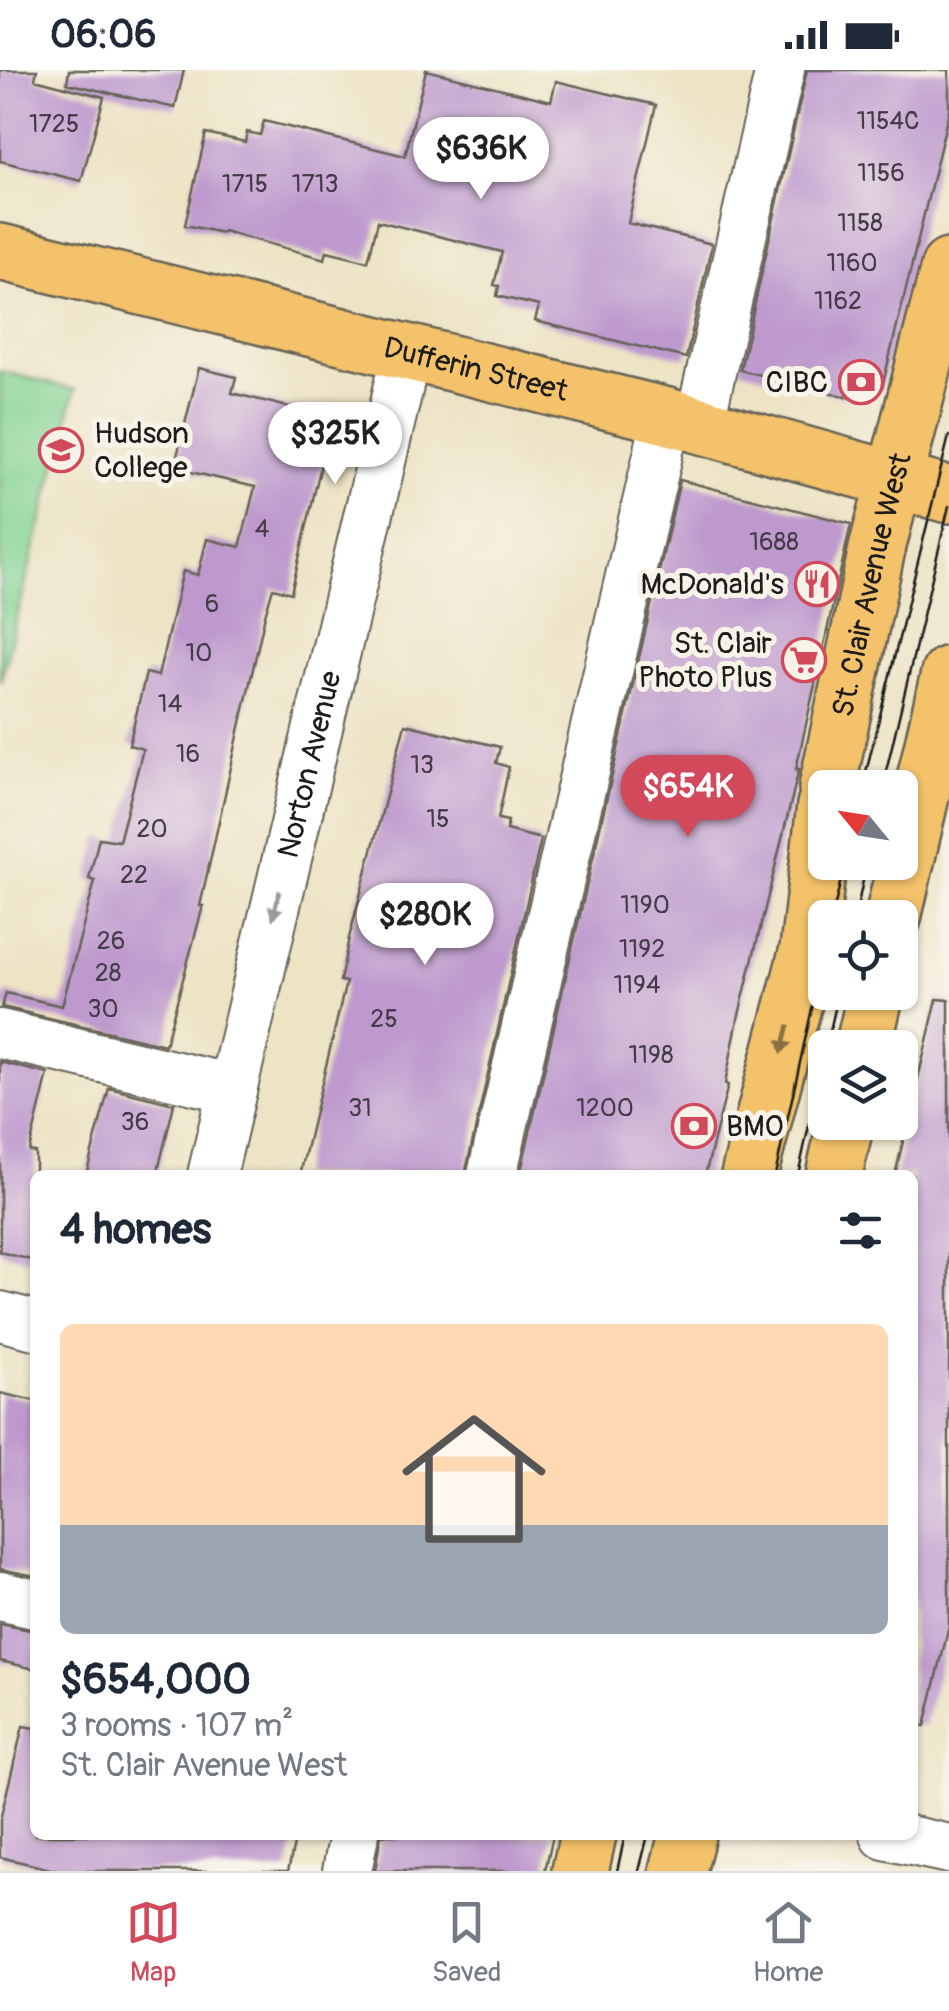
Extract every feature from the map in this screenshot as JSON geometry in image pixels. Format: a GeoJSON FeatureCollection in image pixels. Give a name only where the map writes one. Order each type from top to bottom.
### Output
{"type":"FeatureCollection","features":[{"type":"Feature","properties":{"kind":"main road","name":"Dufferin Street"},"geometry":{"type":"LineString","coordinates":[[0,252],[683,420],[949,495]]}},
{"type":"Feature","properties":{"kind":"main road","name":"St. Clair Avenue West"},"geometry":{"type":"LineString","coordinates":[[831,770],[877,549],[898,479],[949,267]]}},
{"type":"Feature","properties":{"kind":"main road"},"geometry":{"type":"LineString","coordinates":[[897,900],[949,674]]}},
{"type":"Feature","properties":{"kind":"main road"},"geometry":{"type":"LineString","coordinates":[[751,1170],[808,949],[816,880]]}},
{"type":"Feature","properties":{"kind":"main road"},"geometry":{"type":"LineString","coordinates":[[835,1170],[842,1140]]}},
{"type":"Feature","properties":{"kind":"main road"},"geometry":{"type":"LineString","coordinates":[[580,1871],[587,1840]]}},
{"type":"Feature","properties":{"kind":"main road"},"geometry":{"type":"LineString","coordinates":[[678,1871],[686,1840]]}},
{"type":"Feature","properties":{"kind":"street"},"geometry":{"type":"LineString","coordinates":[[493,1170],[683,420],[780,70]]}},
{"type":"Feature","properties":{"kind":"street","name":"Norton Avenue"},"geometry":{"type":"LineString","coordinates":[[213,1170],[407,352]]}},
{"type":"Feature","properties":{"kind":"street"},"geometry":{"type":"LineString","coordinates":[[0,1034],[232,1089]]}},
{"type":"Feature","properties":{"kind":"street"},"geometry":{"type":"LineString","coordinates":[[0,1316],[30,1324]]}},
{"type":"Feature","properties":{"kind":"street"},"geometry":{"type":"LineString","coordinates":[[0,1596],[30,1603]]}},
{"type":"Feature","properties":{"kind":"street"},"geometry":{"type":"LineString","coordinates":[[346,1871],[353,1840]]}},
{"type":"Feature","properties":{"kind":"street"},"geometry":{"type":"LineString","coordinates":[[908,1840],[949,1849]]}},
{"type":"Feature","properties":{"kind":"green space"},"geometry":{"type":"Polygon","coordinates":[[[0,371],[75,390],[0,683],[0,371]]]}},
{"type":"Feature","properties":{"kind":"building"},"geometry":{"type":"Polygon","coordinates":[[[0,70],[37,70],[35,79],[104,97],[81,181],[0,161],[0,70]]]}},
{"type":"Feature","properties":{"kind":"building"},"geometry":{"type":"Polygon","coordinates":[[[69,70],[184,70],[175,108],[67,83],[69,70]]]}},
{"type":"Feature","properties":{"kind":"building"},"geometry":{"type":"Polygon","coordinates":[[[426,70],[551,101],[556,81],[656,105],[628,223],[712,244],[686,358],[535,321],[539,306],[497,296],[499,286],[494,285],[502,252],[378,221],[368,261],[327,251],[325,259],[223,231],[185,225],[206,133],[245,142],[247,132],[260,135],[264,121],[405,156],[426,70]]]}},
{"type":"Feature","properties":{"kind":"building"},"geometry":{"type":"Polygon","coordinates":[[[807,70],[949,70],[949,111],[882,388],[860,400],[740,370],[807,70]]]}},
{"type":"Feature","properties":{"kind":"building"},"geometry":{"type":"Polygon","coordinates":[[[199,368],[236,377],[232,393],[332,418],[291,593],[273,588],[265,615],[203,906],[165,1045],[2,1007],[6,993],[62,1006],[95,881],[89,879],[99,838],[119,841],[143,749],[129,745],[146,673],[158,676],[183,571],[198,575],[207,539],[240,547],[255,487],[174,468],[199,368]]]}},
{"type":"Feature","properties":{"kind":"building"},"geometry":{"type":"Polygon","coordinates":[[[680,480],[851,524],[706,1170],[521,1170],[680,480]]]}},
{"type":"Feature","properties":{"kind":"building"},"geometry":{"type":"Polygon","coordinates":[[[405,724],[500,747],[496,763],[509,767],[498,819],[508,821],[506,830],[541,839],[466,1170],[301,1170],[346,982],[340,981],[405,724]]]}},
{"type":"Feature","properties":{"kind":"building"},"geometry":{"type":"Polygon","coordinates":[[[937,999],[949,1000],[949,1626],[925,1726],[918,1725],[918,1170],[896,1170],[903,1140],[918,1140],[918,1079],[937,999]]]}},
{"type":"Feature","properties":{"kind":"building"},"geometry":{"type":"Polygon","coordinates":[[[0,1062],[48,1074],[29,1151],[35,1152],[35,1170],[30,1170],[30,1260],[0,1252],[0,1062]]]}},
{"type":"Feature","properties":{"kind":"building"},"geometry":{"type":"Polygon","coordinates":[[[109,1088],[174,1104],[158,1170],[87,1170],[109,1088]]]}},
{"type":"Feature","properties":{"kind":"building"},"geometry":{"type":"Polygon","coordinates":[[[0,1393],[30,1400],[30,1575],[0,1569],[0,1393]]]}},
{"type":"Feature","properties":{"kind":"building"},"geometry":{"type":"Polygon","coordinates":[[[0,1624],[30,1630],[30,1668],[0,1661],[0,1624]]]}},
{"type":"Feature","properties":{"kind":"building"},"geometry":{"type":"Polygon","coordinates":[[[23,1726],[30,1727],[30,1840],[295,1840],[288,1871],[59,1871],[0,1857],[0,1820],[23,1726]]]}},
{"type":"Feature","properties":{"kind":"building"},"geometry":{"type":"Polygon","coordinates":[[[380,1840],[552,1840],[545,1871],[375,1871],[380,1840]]]}},
{"type":"Feature","properties":{"kind":"tram line"},"geometry":{"type":"LineString","coordinates":[[866,770],[949,436]]}},
{"type":"Feature","properties":{"kind":"tram line"},"geometry":{"type":"LineString","coordinates":[[886,770],[949,506]]}},
{"type":"Feature","properties":{"kind":"tram line"},"geometry":{"type":"LineString","coordinates":[[836,900],[841,880]]}},
{"type":"Feature","properties":{"kind":"tram line"},"geometry":{"type":"LineString","coordinates":[[859,900],[863,880]]}},
{"type":"Feature","properties":{"kind":"tram line"},"geometry":{"type":"LineString","coordinates":[[776,1170],[812,1010]]}},
{"type":"Feature","properties":{"kind":"tram line"},"geometry":{"type":"LineString","coordinates":[[830,1030],[835,1010]]}},
{"type":"Feature","properties":{"kind":"tram line"},"geometry":{"type":"LineString","coordinates":[[799,1170],[808,1130]]}},
{"type":"Feature","properties":{"kind":"tram line"},"geometry":{"type":"LineString","coordinates":[[617,1871],[624,1840]]}},
{"type":"Feature","properties":{"kind":"tram line"},"geometry":{"type":"LineString","coordinates":[[639,1871],[647,1840]]}},
{"type":"Feature","properties":{"kind":"place","name":"CIBC"},"geometry":{"type":"Point","coordinates":[861,382]}},
{"type":"Feature","properties":{"kind":"place","name":"Hudson College"},"geometry":{"type":"Point","coordinates":[61,450]}},
{"type":"Feature","properties":{"kind":"place","name":"McDonald's"},"geometry":{"type":"Point","coordinates":[817,584]}},
{"type":"Feature","properties":{"kind":"place","name":"St. Clair Photo Plus"},"geometry":{"type":"Point","coordinates":[804,660]}},
{"type":"Feature","properties":{"kind":"place","name":"BMO"},"geometry":{"type":"Point","coordinates":[694,1126]}}]}
